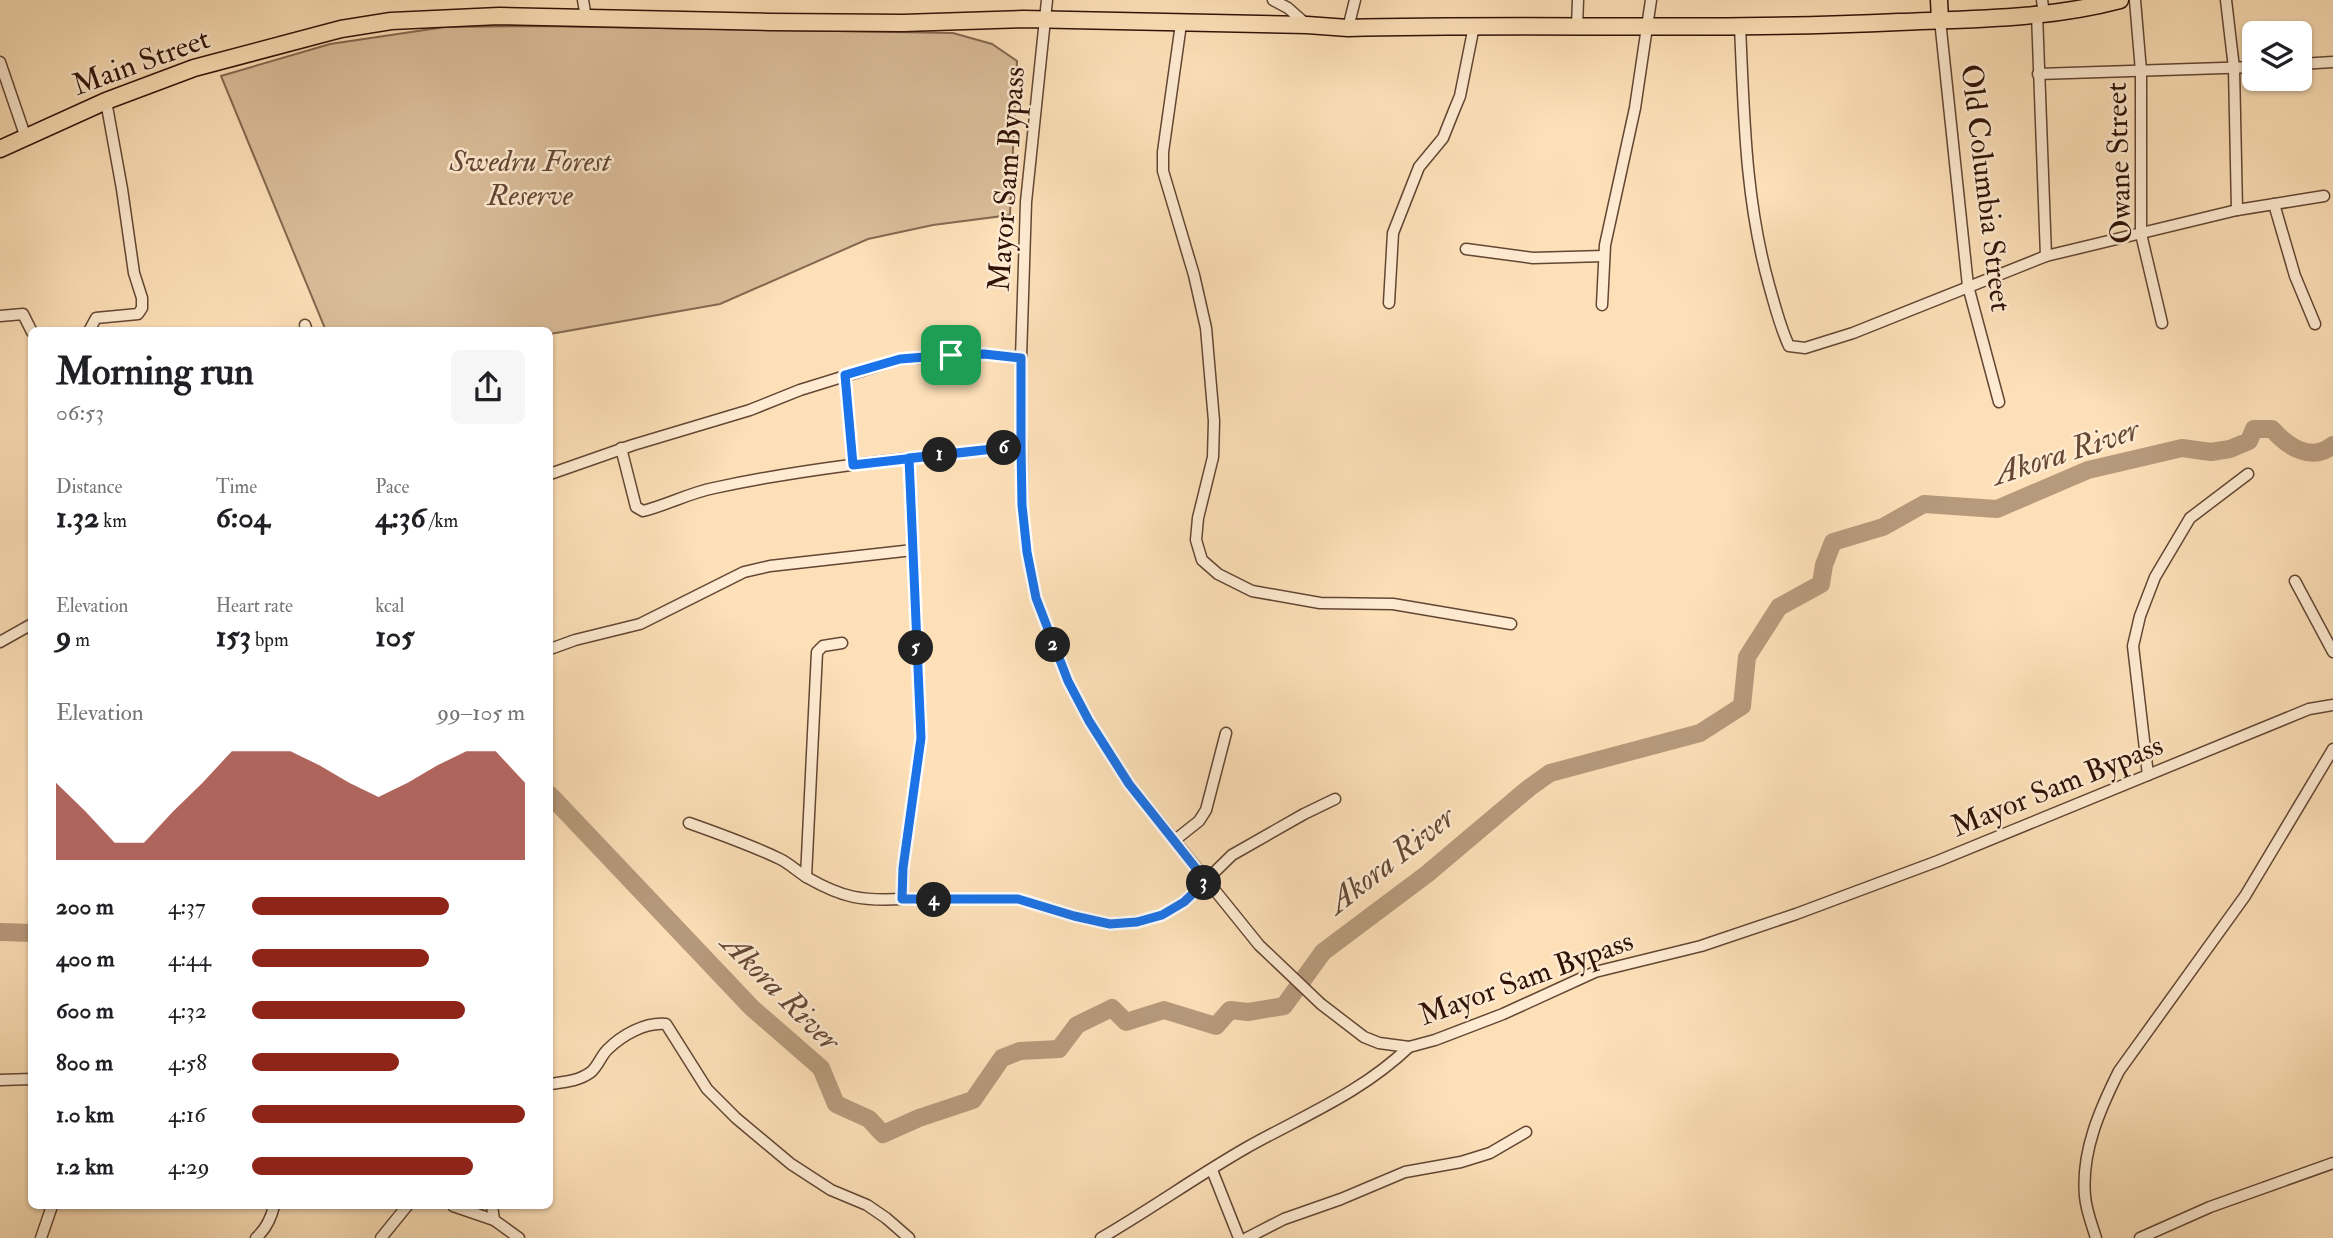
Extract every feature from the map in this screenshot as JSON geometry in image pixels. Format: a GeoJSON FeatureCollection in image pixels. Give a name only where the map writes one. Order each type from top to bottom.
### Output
{"type":"FeatureCollection","features":[{"type":"Feature","properties":{"kind":"main road"},"geometry":{"type":"LineString","coordinates":[[1939,0],[1940,20]]}},
{"type":"Feature","properties":{"kind":"main road","name":"Main Street"},"geometry":{"type":"LineString","coordinates":[[0,149],[106,101],[194,68],[341,29],[429,18],[903,23],[1045,21],[1348,28],[1740,26],[1940,20],[2041,9],[2084,9],[2120,0]]}},
{"type":"Feature","properties":{"kind":"street"},"geometry":{"type":"LineString","coordinates":[[583,0],[586,18]]}},
{"type":"Feature","properties":{"kind":"street","name":"Mayor Sam Bypass"},"geometry":{"type":"LineString","coordinates":[[1047,0],[1026,202],[1021,358],[1022,505],[1036,598],[1068,681],[1089,721],[1129,784],[1259,945],[1345,1025],[1364,1037],[1379,1043],[1409,1047],[1503,1014],[1595,972],[1700,946],[1805,911],[1938,861],[2309,709],[2333,705]]}},
{"type":"Feature","properties":{"kind":"street"},"geometry":{"type":"LineString","coordinates":[[1273,0],[1288,8],[1307,25]]}},
{"type":"Feature","properties":{"kind":"street"},"geometry":{"type":"LineString","coordinates":[[1348,28],[1355,0]]}},
{"type":"Feature","properties":{"kind":"street"},"geometry":{"type":"LineString","coordinates":[[1577,26],[1578,0]]}},
{"type":"Feature","properties":{"kind":"street"},"geometry":{"type":"LineString","coordinates":[[1602,305],[1604,256],[1616,187],[1635,108],[1651,0]]}},
{"type":"Feature","properties":{"kind":"street","name":"Owane Street"},"geometry":{"type":"LineString","coordinates":[[2135,0],[2141,71],[2141,234],[2162,323]]}},
{"type":"Feature","properties":{"kind":"street"},"geometry":{"type":"LineString","coordinates":[[2226,0],[2234,68],[2237,210]]}},
{"type":"Feature","properties":{"kind":"street"},"geometry":{"type":"LineString","coordinates":[[2041,9],[2038,74],[2046,256]]}},
{"type":"Feature","properties":{"kind":"street","name":"Old Columbia Street"},"geometry":{"type":"LineString","coordinates":[[1940,20],[1968,286],[1999,402]]}},
{"type":"Feature","properties":{"kind":"street"},"geometry":{"type":"LineString","coordinates":[[1181,24],[1163,152],[1163,171],[1194,275],[1206,328],[1214,421],[1213,457],[1198,518],[1196,540],[1202,560],[1218,575],[1252,591],[1320,603],[1393,604],[1511,624]]}},
{"type":"Feature","properties":{"kind":"street"},"geometry":{"type":"LineString","coordinates":[[1389,303],[1393,233],[1419,167],[1443,138],[1460,96],[1474,26]]}},
{"type":"Feature","properties":{"kind":"street"},"geometry":{"type":"LineString","coordinates":[[1740,26],[1751,205],[1764,266],[1782,331],[1789,346],[1805,348],[1853,333],[2046,256],[2237,210],[2324,196]]}},
{"type":"Feature","properties":{"kind":"street"},"geometry":{"type":"LineString","coordinates":[[0,62],[26,138]]}},
{"type":"Feature","properties":{"kind":"street"},"geometry":{"type":"LineString","coordinates":[[2312,63],[2333,62]]}},
{"type":"Feature","properties":{"kind":"street"},"geometry":{"type":"LineString","coordinates":[[2038,74],[2242,68]]}},
{"type":"Feature","properties":{"kind":"street"},"geometry":{"type":"LineString","coordinates":[[91,327],[96,318],[138,314],[142,308],[106,101]]}},
{"type":"Feature","properties":{"kind":"street"},"geometry":{"type":"LineString","coordinates":[[2274,204],[2295,276],[2315,324]]}},
{"type":"Feature","properties":{"kind":"street"},"geometry":{"type":"LineString","coordinates":[[1466,249],[1533,258],[1604,256]]}},
{"type":"Feature","properties":{"kind":"street"},"geometry":{"type":"LineString","coordinates":[[0,316],[23,314],[30,327]]}},
{"type":"Feature","properties":{"kind":"street"},"geometry":{"type":"LineString","coordinates":[[553,473],[900,359],[984,354],[1021,358]]}},
{"type":"Feature","properties":{"kind":"street"},"geometry":{"type":"LineString","coordinates":[[845,375],[853,465]]}},
{"type":"Feature","properties":{"kind":"street"},"geometry":{"type":"LineString","coordinates":[[621,449],[636,507],[643,511],[711,488],[853,465],[1021,446]]}},
{"type":"Feature","properties":{"kind":"street"},"geometry":{"type":"LineString","coordinates":[[902,899],[903,868],[921,738],[909,458]]}},
{"type":"Feature","properties":{"kind":"street"},"geometry":{"type":"LineString","coordinates":[[2148,775],[2133,646],[2140,616],[2155,577],[2190,518],[2248,474]]}},
{"type":"Feature","properties":{"kind":"street"},"geometry":{"type":"LineString","coordinates":[[553,648],[640,624],[744,572],[770,566],[913,550]]}},
{"type":"Feature","properties":{"kind":"street"},"geometry":{"type":"LineString","coordinates":[[2295,581],[2333,652]]}},
{"type":"Feature","properties":{"kind":"street"},"geometry":{"type":"LineString","coordinates":[[0,642],[28,626]]}},
{"type":"Feature","properties":{"kind":"street"},"geometry":{"type":"LineString","coordinates":[[806,877],[817,652],[823,646],[842,643]]}},
{"type":"Feature","properties":{"kind":"street"},"geometry":{"type":"LineString","coordinates":[[1175,840],[1199,821],[1206,810],[1226,733]]}},
{"type":"Feature","properties":{"kind":"street"},"geometry":{"type":"LineString","coordinates":[[2096,1238],[2085,1198],[2085,1178],[2094,1129],[2104,1100],[2119,1071],[2245,896],[2333,749]]}},
{"type":"Feature","properties":{"kind":"street"},"geometry":{"type":"LineString","coordinates":[[689,823],[751,846],[834,891],[866,901],[1018,899],[1110,924],[1137,922],[1162,915],[1184,902],[1232,855],[1335,799]]}},
{"type":"Feature","properties":{"kind":"street"},"geometry":{"type":"LineString","coordinates":[[553,1084],[577,1080],[593,1070],[607,1050],[640,1027],[656,1023],[666,1024],[707,1089],[736,1118],[790,1164],[831,1190],[867,1205],[909,1238]]}},
{"type":"Feature","properties":{"kind":"street"},"geometry":{"type":"LineString","coordinates":[[1101,1238],[1245,1148],[1361,1085],[1385,1069],[1409,1047]]}},
{"type":"Feature","properties":{"kind":"street"},"geometry":{"type":"LineString","coordinates":[[0,1080],[28,1079]]}},
{"type":"Feature","properties":{"kind":"street"},"geometry":{"type":"LineString","coordinates":[[1247,1238],[1284,1219],[1342,1199],[1405,1172],[1461,1162],[1490,1153],[1526,1132]]}},
{"type":"Feature","properties":{"kind":"street"},"geometry":{"type":"LineString","coordinates":[[2140,1238],[2210,1207],[2333,1163]]}},
{"type":"Feature","properties":{"kind":"street"},"geometry":{"type":"LineString","coordinates":[[1212,1170],[1239,1238]]}},
{"type":"Feature","properties":{"kind":"street"},"geometry":{"type":"LineString","coordinates":[[41,1238],[51,1209]]}},
{"type":"Feature","properties":{"kind":"street"},"geometry":{"type":"LineString","coordinates":[[256,1238],[271,1218],[273,1209]]}},
{"type":"Feature","properties":{"kind":"street"},"geometry":{"type":"LineString","coordinates":[[381,1238],[405,1209]]}},
{"type":"Feature","properties":{"kind":"street"},"geometry":{"type":"LineString","coordinates":[[462,1209],[494,1220],[519,1238]]}},
{"type":"Feature","properties":{"kind":"street"},"geometry":{"type":"LineString","coordinates":[[492,1209],[494,1220]]}},
{"type":"Feature","properties":{"kind":"green space","name":"Swedru Forest Reserve"},"geometry":{"type":"Polygon","coordinates":[[[445,27],[953,33],[992,44],[1017,61],[1010,215],[933,225],[868,239],[720,304],[553,333],[553,327],[324,327],[221,76],[330,44],[445,27]]]}},
{"type":"Feature","properties":{"kind":"waterway","name":"Akora River"},"geometry":{"type":"LineString","coordinates":[[553,798],[752,1008],[821,1068],[836,1104],[869,1119],[883,1134],[919,1118],[973,1100],[1002,1058],[1020,1051],[1059,1049],[1077,1025],[1112,1008],[1126,1022],[1164,1010],[1216,1026],[1230,1010],[1248,1012],[1284,1006],[1323,952],[1427,874],[1550,773],[1700,733],[1742,706],[1747,657],[1779,607],[1821,584],[1824,565],[1833,542],[1883,527],[1924,504],[1997,509],[2088,470],[2182,448],[2211,452],[2230,449],[2249,441],[2254,429],[2272,429],[2292,446],[2308,452],[2325,450],[2333,445]]}},
{"type":"Feature","properties":{"kind":"waterway","name":"Akora River"},"geometry":{"type":"LineString","coordinates":[[0,932],[28,933]]}},
{"type":"Feature","properties":{"kind":"route"},"geometry":{"type":"LineString","coordinates":[[951,355],[900,359],[845,375],[853,465],[909,458],[1021,446],[1022,505],[1036,598],[1068,681],[1089,721],[1129,784],[1206,881],[1184,902],[1162,915],[1137,922],[1110,924],[1018,899],[902,899],[903,868],[921,738],[909,458],[965,452],[1021,446],[1021,358],[984,354],[951,355]]}}]}
